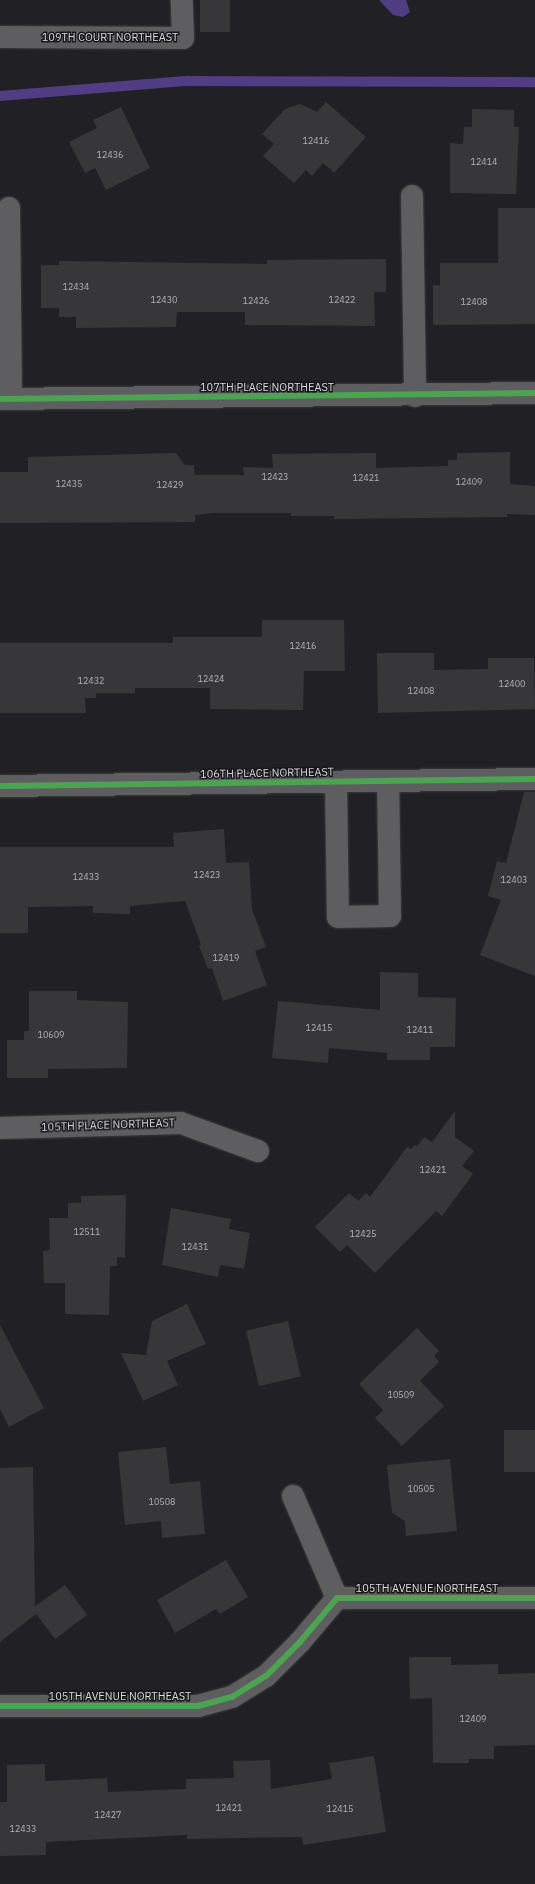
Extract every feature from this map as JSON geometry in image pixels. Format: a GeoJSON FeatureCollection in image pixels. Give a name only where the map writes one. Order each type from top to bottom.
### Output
{"type":"FeatureCollection","features":[{"type":"Feature","properties":{"kind":"street","name":"109TH COURT NORTHEAST"},"geometry":{"type":"LineString","coordinates":[[0,37],[183,38],[182,0]]}},
{"type":"Feature","properties":{"kind":"street"},"geometry":{"type":"LineString","coordinates":[[412,196],[415,396]]}},
{"type":"Feature","properties":{"kind":"street"},"geometry":{"type":"LineString","coordinates":[[6,399],[9,208]]}},
{"type":"Feature","properties":{"kind":"street","name":"107TH PLACE NORTHEAST"},"geometry":{"type":"LineString","coordinates":[[6,399],[535,394]]}},
{"type":"Feature","properties":{"kind":"street","name":"106TH PLACE NORTHEAST"},"geometry":{"type":"LineString","coordinates":[[0,786],[535,779]]}},
{"type":"Feature","properties":{"kind":"street"},"geometry":{"type":"LineString","coordinates":[[336,782],[338,916],[390,916],[388,781]]}},
{"type":"Feature","properties":{"kind":"street","name":"105TH PLACE NORTHEAST"},"geometry":{"type":"LineString","coordinates":[[0,1128],[181,1123],[258,1151]]}},
{"type":"Feature","properties":{"kind":"street"},"geometry":{"type":"LineString","coordinates":[[293,1496],[336,1598]]}},
{"type":"Feature","properties":{"kind":"street","name":"105TH AVENUE NORTHEAST"},"geometry":{"type":"LineString","coordinates":[[0,1706],[198,1706],[232,1697],[266,1676],[300,1642],[336,1598],[535,1598]]}},
{"type":"Feature","properties":{"kind":"shaded area"},"geometry":{"type":"Polygon","coordinates":[[[379,0],[406,0],[410,12],[403,17],[393,15],[379,0]]]}},
{"type":"Feature","properties":{"kind":"building"},"geometry":{"type":"Polygon","coordinates":[[[200,0],[230,0],[230,32],[200,32],[200,0]]]}},
{"type":"Feature","properties":{"kind":"building"},"geometry":{"type":"Polygon","coordinates":[[[326,102],[366,137],[334,173],[323,163],[312,176],[306,170],[294,183],[263,156],[274,144],[262,134],[285,109],[300,104],[317,112],[326,102]]]}},
{"type":"Feature","properties":{"kind":"building"},"geometry":{"type":"Polygon","coordinates":[[[121,107],[150,168],[106,190],[95,168],[85,173],[69,142],[97,128],[93,120],[121,107]]]}},
{"type":"Feature","properties":{"kind":"building"},"geometry":{"type":"Polygon","coordinates":[[[472,109],[514,110],[514,127],[519,127],[516,194],[450,193],[450,143],[463,144],[464,127],[472,127],[472,109]]]}},
{"type":"Feature","properties":{"kind":"building"},"geometry":{"type":"Polygon","coordinates":[[[498,208],[535,208],[535,324],[433,325],[433,285],[440,285],[440,263],[498,263],[498,208]]]}},
{"type":"Feature","properties":{"kind":"building"},"geometry":{"type":"Polygon","coordinates":[[[386,259],[386,292],[374,292],[375,326],[245,325],[245,312],[177,312],[176,327],[76,328],[76,317],[59,317],[59,308],[41,308],[41,265],[59,265],[59,261],[267,264],[267,260],[386,259]]]}},
{"type":"Feature","properties":{"kind":"building"},"geometry":{"type":"Polygon","coordinates":[[[510,452],[510,484],[535,486],[535,515],[507,514],[507,517],[334,519],[334,516],[291,516],[291,513],[213,513],[195,515],[195,522],[0,523],[0,472],[28,472],[28,457],[176,453],[185,465],[194,465],[194,475],[244,475],[243,467],[273,468],[272,454],[376,453],[376,468],[448,466],[448,460],[457,460],[457,453],[510,452]]]}},
{"type":"Feature","properties":{"kind":"building"},"geometry":{"type":"Polygon","coordinates":[[[262,620],[344,620],[345,671],[304,671],[303,710],[210,709],[210,688],[135,688],[135,693],[96,693],[96,698],[85,698],[86,713],[0,713],[0,643],[173,643],[173,637],[262,637],[262,620]]]}},
{"type":"Feature","properties":{"kind":"building"},"geometry":{"type":"Polygon","coordinates":[[[377,653],[434,653],[434,670],[488,669],[488,658],[534,658],[535,709],[378,713],[377,653]]]}},
{"type":"Feature","properties":{"kind":"building"},"geometry":{"type":"Polygon","coordinates":[[[524,792],[535,792],[535,976],[480,955],[501,900],[488,896],[497,861],[506,863],[524,792]]]}},
{"type":"Feature","properties":{"kind":"building"},"geometry":{"type":"Polygon","coordinates":[[[224,829],[226,863],[249,862],[252,909],[266,947],[255,951],[267,985],[223,1001],[212,968],[208,969],[199,946],[201,945],[185,901],[130,906],[130,914],[93,913],[93,906],[28,907],[28,933],[0,933],[0,847],[174,847],[173,833],[224,829]]]}},
{"type":"Feature","properties":{"kind":"building"},"geometry":{"type":"Polygon","coordinates":[[[380,972],[418,973],[418,997],[456,998],[455,1047],[430,1047],[430,1060],[387,1060],[387,1053],[329,1048],[328,1063],[272,1058],[278,1001],[380,1010],[380,972]]]}},
{"type":"Feature","properties":{"kind":"building"},"geometry":{"type":"Polygon","coordinates":[[[29,991],[77,991],[77,1000],[128,1002],[127,1068],[48,1069],[48,1078],[7,1078],[7,1040],[24,1040],[24,1031],[29,1031],[29,991]]]}},
{"type":"Feature","properties":{"kind":"building"},"geometry":{"type":"Polygon","coordinates":[[[455,1111],[455,1137],[474,1151],[462,1166],[473,1174],[442,1216],[436,1211],[375,1273],[347,1245],[340,1252],[315,1227],[349,1193],[358,1201],[366,1193],[370,1197],[407,1147],[411,1149],[415,1145],[417,1146],[424,1137],[432,1142],[455,1111]]]}},
{"type":"Feature","properties":{"kind":"building"},"geometry":{"type":"Polygon","coordinates":[[[126,1195],[125,1258],[117,1257],[117,1266],[110,1266],[109,1315],[65,1314],[65,1283],[44,1283],[43,1251],[50,1250],[49,1218],[68,1218],[68,1203],[81,1203],[81,1196],[126,1195]]]}},
{"type":"Feature","properties":{"kind":"building"},"geometry":{"type":"Polygon","coordinates":[[[171,1208],[231,1219],[229,1229],[250,1233],[244,1269],[220,1265],[218,1277],[162,1265],[171,1208]]]}},
{"type":"Feature","properties":{"kind":"building"},"geometry":{"type":"Polygon","coordinates":[[[187,1304],[206,1344],[167,1361],[178,1385],[143,1401],[121,1353],[146,1355],[152,1321],[187,1304]]]}},
{"type":"Feature","properties":{"kind":"building"},"geometry":{"type":"Polygon","coordinates":[[[288,1321],[301,1377],[259,1386],[246,1331],[288,1321]]]}},
{"type":"Feature","properties":{"kind":"building"},"geometry":{"type":"Polygon","coordinates":[[[0,1325],[44,1408],[9,1427],[0,1409],[0,1325]]]}},
{"type":"Feature","properties":{"kind":"building"},"geometry":{"type":"Polygon","coordinates":[[[417,1328],[439,1351],[434,1356],[439,1362],[420,1381],[444,1406],[402,1446],[375,1418],[383,1410],[359,1384],[417,1328]]]}},
{"type":"Feature","properties":{"kind":"building"},"geometry":{"type":"Polygon","coordinates":[[[504,1430],[535,1430],[535,1472],[504,1472],[504,1430]]]}},
{"type":"Feature","properties":{"kind":"building"},"geometry":{"type":"Polygon","coordinates":[[[166,1447],[170,1484],[200,1481],[205,1534],[162,1538],[161,1521],[125,1525],[118,1452],[166,1447]]]}},
{"type":"Feature","properties":{"kind":"building"},"geometry":{"type":"Polygon","coordinates":[[[450,1459],[457,1531],[406,1536],[405,1521],[392,1513],[387,1465],[450,1459]]]}},
{"type":"Feature","properties":{"kind":"building"},"geometry":{"type":"Polygon","coordinates":[[[33,1467],[35,1606],[65,1585],[87,1615],[55,1639],[36,1614],[0,1642],[0,1468],[33,1467]]]}},
{"type":"Feature","properties":{"kind":"building"},"geometry":{"type":"Polygon","coordinates":[[[226,1560],[248,1597],[220,1614],[216,1609],[175,1633],[157,1600],[226,1560]]]}},
{"type":"Feature","properties":{"kind":"building"},"geometry":{"type":"Polygon","coordinates":[[[409,1657],[451,1657],[451,1665],[498,1664],[498,1674],[535,1673],[535,1745],[494,1746],[494,1759],[469,1759],[469,1763],[433,1763],[432,1698],[410,1699],[409,1657]]]}},
{"type":"Feature","properties":{"kind":"building"},"geometry":{"type":"Polygon","coordinates":[[[374,1756],[386,1832],[303,1845],[302,1837],[187,1839],[187,1835],[46,1842],[46,1855],[0,1856],[0,1802],[7,1802],[7,1765],[45,1764],[45,1781],[107,1778],[108,1792],[186,1789],[186,1779],[234,1778],[233,1761],[270,1760],[271,1789],[332,1779],[329,1763],[374,1756]]]}},
{"type":"Feature","properties":{"kind":"waterway"},"geometry":{"type":"LineString","coordinates":[[0,96],[188,81],[535,82]]}},
{"type":"Feature","properties":{"kind":"cycle path"},"geometry":{"type":"LineString","coordinates":[[0,399],[535,393]]}},
{"type":"Feature","properties":{"kind":"cycle path"},"geometry":{"type":"LineString","coordinates":[[0,786],[535,779]]}},
{"type":"Feature","properties":{"kind":"cycle path"},"geometry":{"type":"LineString","coordinates":[[0,1706],[198,1706],[232,1697],[266,1676],[300,1642],[337,1598],[535,1598]]}}]}
